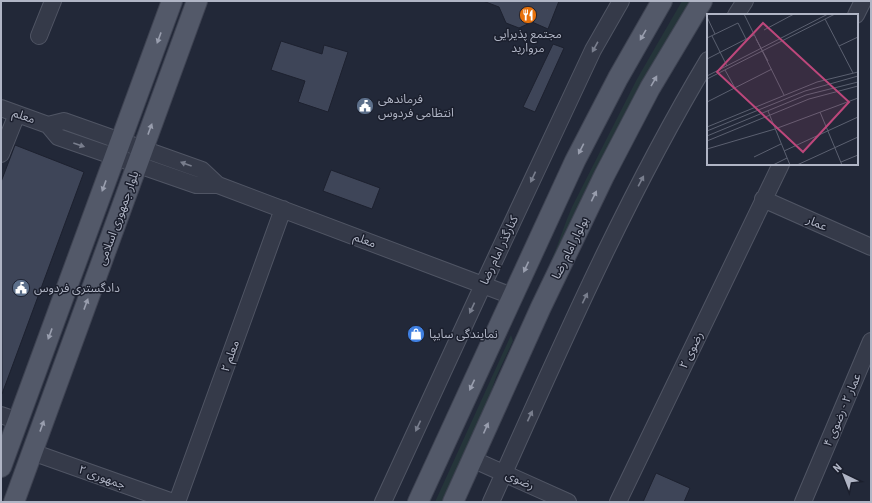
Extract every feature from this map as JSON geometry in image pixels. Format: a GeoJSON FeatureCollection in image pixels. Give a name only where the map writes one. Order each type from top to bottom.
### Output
{"type":"FeatureCollection","features":[{"type":"Feature","properties":{"kind":"main road","name":"بلوار جمهوری اسلامی"},"geometry":{"type":"LineString","coordinates":[[1,467],[10,418],[118,149],[172,1]]}},
{"type":"Feature","properties":{"kind":"main road","name":"بلوار جمهوری اسلامی"},"geometry":{"type":"LineString","coordinates":[[14,502],[197,1]]}},
{"type":"Feature","properties":{"kind":"main road"},"geometry":{"type":"LineString","coordinates":[[418,502],[578,154],[618,78],[662,1]]}},
{"type":"Feature","properties":{"kind":"main road","name":"بولوار امام رضا"},"geometry":{"type":"LineString","coordinates":[[452,502],[541,307],[604,176],[647,94],[702,1]]}},
{"type":"Feature","properties":{"kind":"main road"},"geometry":{"type":"LineString","coordinates":[[512,296],[541,307]]}},
{"type":"Feature","properties":{"kind":"street"},"geometry":{"type":"LineString","coordinates":[[39,36],[52,1]]}},
{"type":"Feature","properties":{"kind":"street","name":"کنارگذر امام رضا"},"geometry":{"type":"LineString","coordinates":[[384,502],[483,285],[593,50],[621,1]]}},
{"type":"Feature","properties":{"kind":"street"},"geometry":{"type":"LineString","coordinates":[[737,14],[745,1]]}},
{"type":"Feature","properties":{"kind":"street"},"geometry":{"type":"LineString","coordinates":[[856,14],[863,1]]}},
{"type":"Feature","properties":{"kind":"street"},"geometry":{"type":"LineString","coordinates":[[491,502],[572,324],[638,186],[682,103],[707,62]]}},
{"type":"Feature","properties":{"kind":"street","name":"معلم"},"geometry":{"type":"LineString","coordinates":[[1,108],[48,124],[64,121],[118,149],[140,157],[196,185],[218,185],[512,296]]}},
{"type":"Feature","properties":{"kind":"street"},"geometry":{"type":"LineString","coordinates":[[1,154],[17,114]]}},
{"type":"Feature","properties":{"kind":"street","name":"رضوی ۲"},"geometry":{"type":"LineString","coordinates":[[618,502],[780,165]]}},
{"type":"Feature","properties":{"kind":"street","name":"عمار"},"geometry":{"type":"LineString","coordinates":[[763,199],[871,247]]}},
{"type":"Feature","properties":{"kind":"street","name":"معلم ۲"},"geometry":{"type":"LineString","coordinates":[[177,502],[283,209]]}},
{"type":"Feature","properties":{"kind":"street","name":"عمار ۲ - رضوی ۴"},"geometry":{"type":"LineString","coordinates":[[803,502],[871,341]]}},
{"type":"Feature","properties":{"kind":"street","name":"جمهوری ۲"},"geometry":{"type":"LineString","coordinates":[[32,452],[173,502]]}},
{"type":"Feature","properties":{"kind":"street","name":"رضوی"},"geometry":{"type":"LineString","coordinates":[[472,459],[568,502]]}},
{"type":"Feature","properties":{"kind":"shaded area"},"geometry":{"type":"Polygon","coordinates":[[[682,1],[690,1],[554,266],[551,261],[572,207],[637,79],[682,1]]]}},
{"type":"Feature","properties":{"kind":"shaded area"},"geometry":{"type":"Polygon","coordinates":[[[511,335],[513,341],[496,377],[483,416],[444,502],[435,502],[511,335]]]}},
{"type":"Feature","properties":{"kind":"building","name":"مجتمع پذیرایی مروارید"},"geometry":{"type":"Polygon","coordinates":[[[483,1],[559,1],[548,29],[532,22],[519,28],[506,23],[499,7],[483,1]]]}},
{"type":"Feature","properties":{"kind":"building"},"geometry":{"type":"Polygon","coordinates":[[[281,41],[322,54],[324,45],[348,52],[328,112],[298,102],[305,81],[271,70],[281,41]]]}},
{"type":"Feature","properties":{"kind":"building"},"geometry":{"type":"Polygon","coordinates":[[[553,44],[564,48],[535,112],[523,107],[553,44]]]}},
{"type":"Feature","properties":{"kind":"building","name":"دادگستری فردوس"},"geometry":{"type":"Polygon","coordinates":[[[15,145],[84,172],[2,394],[1,182],[15,145]]]}},
{"type":"Feature","properties":{"kind":"building"},"geometry":{"type":"Polygon","coordinates":[[[331,170],[380,188],[372,209],[323,191],[331,170]]]}},
{"type":"Feature","properties":{"kind":"building"},"geometry":{"type":"Polygon","coordinates":[[[656,473],[690,488],[684,502],[643,502],[656,473]]]}},
{"type":"Feature","properties":{"kind":"place","name":"مجتمع پذیرایی مروارید"},"geometry":{"type":"Point","coordinates":[528,15]}},
{"type":"Feature","properties":{"kind":"place","name":"فرماندهی انتظامی فردوس"},"geometry":{"type":"Point","coordinates":[365,106]}},
{"type":"Feature","properties":{"kind":"place","name":"دادگستری فردوس"},"geometry":{"type":"Point","coordinates":[21,288]}},
{"type":"Feature","properties":{"kind":"place","name":"نمایندگی سایپا"},"geometry":{"type":"Point","coordinates":[416,334]}}]}
